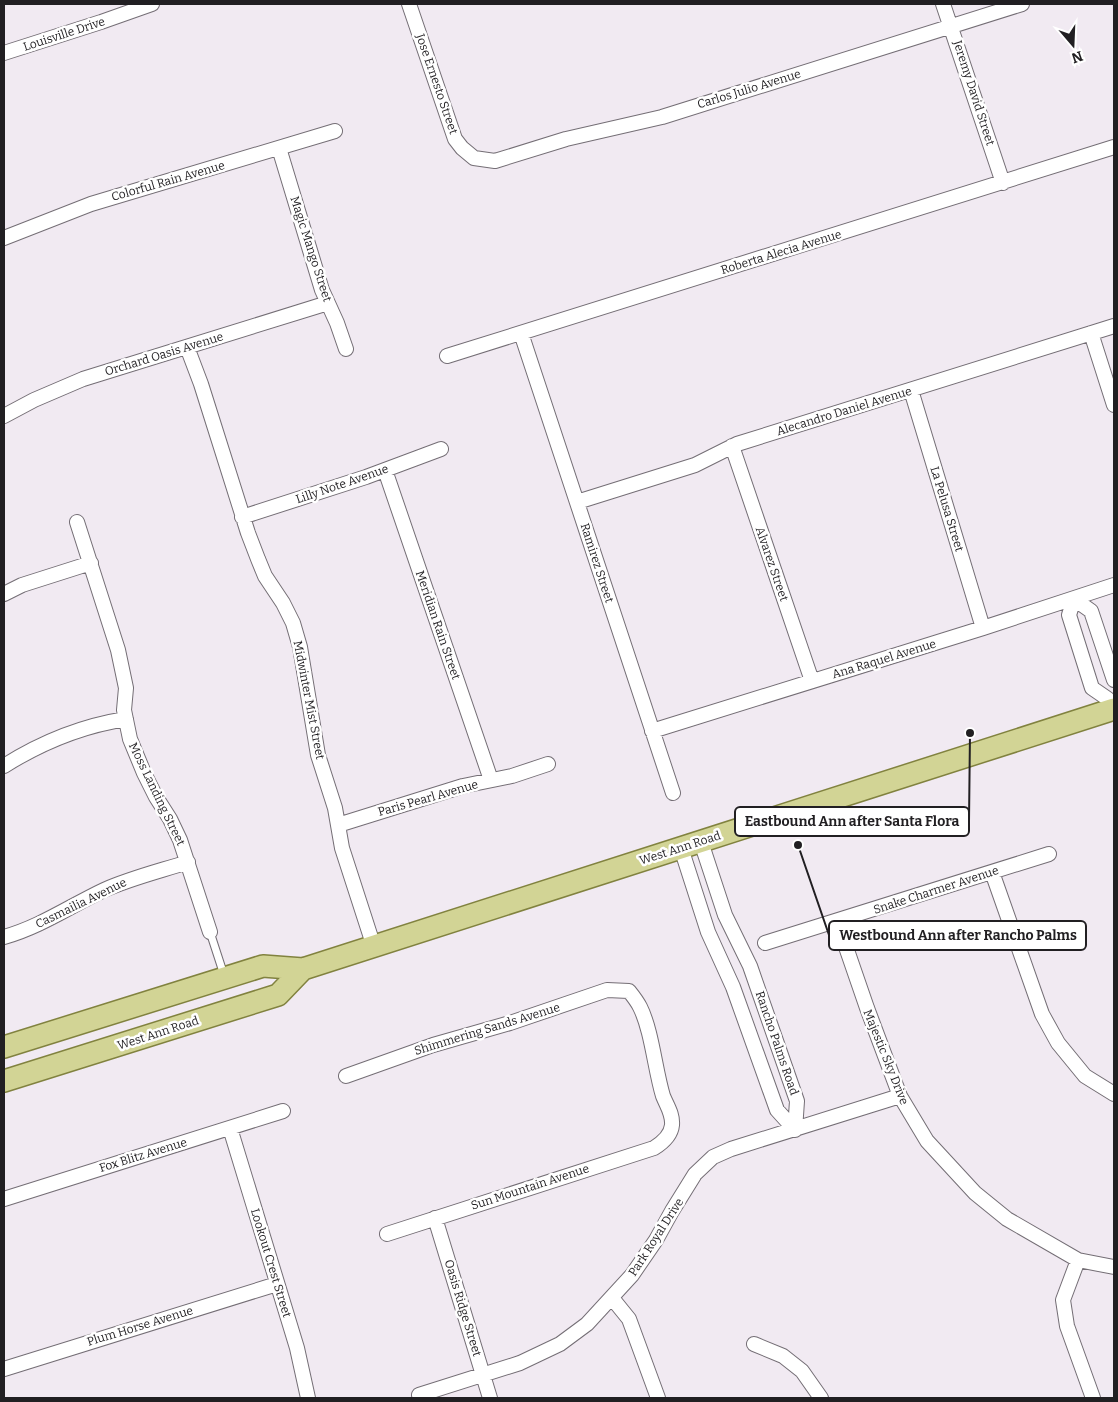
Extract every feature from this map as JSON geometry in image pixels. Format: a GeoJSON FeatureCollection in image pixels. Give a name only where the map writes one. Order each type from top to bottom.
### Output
{"type":"FeatureCollection","features":[{"type":"Feature","properties":{"kind":"main road","name":"West Ann Road"},"geometry":{"type":"LineString","coordinates":[[4,1047],[263,966],[303,969],[1112,709]]}},
{"type":"Feature","properties":{"kind":"main road","name":"West Ann Road"},"geometry":{"type":"LineString","coordinates":[[4,1081],[278,995],[303,969]]}},
{"type":"Feature","properties":{"kind":"street","name":"Louisville Drive"},"geometry":{"type":"LineString","coordinates":[[4,53],[152,4]]}},
{"type":"Feature","properties":{"kind":"street","name":"Jose Ernesto Street"},"geometry":{"type":"LineString","coordinates":[[409,4],[456,139],[462,148],[474,158]]}},
{"type":"Feature","properties":{"kind":"street","name":"Jeremy David Street"},"geometry":{"type":"LineString","coordinates":[[943,4],[1003,183]]}},
{"type":"Feature","properties":{"kind":"street","name":"Carlos Julio Avenue"},"geometry":{"type":"LineString","coordinates":[[474,158],[495,161],[566,140],[662,117],[1022,4]]}},
{"type":"Feature","properties":{"kind":"street","name":"Colorful Rain Avenue"},"geometry":{"type":"LineString","coordinates":[[4,238],[91,204],[335,131]]}},
{"type":"Feature","properties":{"kind":"street","name":"Roberta Alecia Avenue"},"geometry":{"type":"LineString","coordinates":[[447,356],[1114,147]]}},
{"type":"Feature","properties":{"kind":"street","name":"Magic Mango Street"},"geometry":{"type":"LineString","coordinates":[[279,148],[322,290],[346,349]]}},
{"type":"Feature","properties":{"kind":"street","name":"Orchard Oasis Avenue"},"geometry":{"type":"LineString","coordinates":[[4,416],[34,400],[83,379],[328,303]]}},
{"type":"Feature","properties":{"kind":"street","name":"Alecandro Daniel Avenue"},"geometry":{"type":"LineString","coordinates":[[577,502],[695,465],[732,446],[1114,326]]}},
{"type":"Feature","properties":{"kind":"street","name":"Ramirez Street"},"geometry":{"type":"LineString","coordinates":[[521,333],[673,793]]}},
{"type":"Feature","properties":{"kind":"street"},"geometry":{"type":"LineString","coordinates":[[1092,333],[1114,405]]}},
{"type":"Feature","properties":{"kind":"street","name":"Midwinter Mist Street"},"geometry":{"type":"LineString","coordinates":[[187,347],[201,384],[242,517],[264,576],[283,603],[293,623],[300,647],[318,755],[335,808],[342,848],[374,947]]}},
{"type":"Feature","properties":{"kind":"street","name":"La Pelusa Street"},"geometry":{"type":"LineString","coordinates":[[912,390],[983,628]]}},
{"type":"Feature","properties":{"kind":"street","name":"Alvarez Street"},"geometry":{"type":"LineString","coordinates":[[732,446],[812,682]]}},
{"type":"Feature","properties":{"kind":"street","name":"Lilly Note Avenue"},"geometry":{"type":"LineString","coordinates":[[242,517],[385,470],[441,449]]}},
{"type":"Feature","properties":{"kind":"street","name":"Meridian Rain Street"},"geometry":{"type":"LineString","coordinates":[[385,470],[491,780]]}},
{"type":"Feature","properties":{"kind":"street","name":"Moss Landing Street"},"geometry":{"type":"LineString","coordinates":[[77,522],[118,650],[126,688],[124,710],[134,752],[156,797],[170,818],[188,862],[210,932]]}},
{"type":"Feature","properties":{"kind":"street"},"geometry":{"type":"LineString","coordinates":[[4,594],[22,585],[91,563]]}},
{"type":"Feature","properties":{"kind":"street","name":"Ana Raquel Avenue"},"geometry":{"type":"LineString","coordinates":[[652,731],[983,628],[1114,585]]}},
{"type":"Feature","properties":{"kind":"street"},"geometry":{"type":"LineString","coordinates":[[1074,599],[1091,611],[1114,681],[1112,709],[1092,688],[1069,615],[1074,599]]}},
{"type":"Feature","properties":{"kind":"street"},"geometry":{"type":"LineString","coordinates":[[4,766],[34,749],[82,728],[126,719]]}},
{"type":"Feature","properties":{"kind":"street","name":"Paris Pearl Avenue"},"geometry":{"type":"LineString","coordinates":[[338,825],[463,786],[512,776],[548,764]]}},
{"type":"Feature","properties":{"kind":"street","name":"Rancho Palms Road"},"geometry":{"type":"LineString","coordinates":[[691,845],[750,966],[797,1101],[795,1130]]}},
{"type":"Feature","properties":{"kind":"street","name":"Rancho Palms Road"},"geometry":{"type":"LineString","coordinates":[[691,845],[708,932],[734,987],[777,1110],[795,1130]]}},
{"type":"Feature","properties":{"kind":"street","name":"Snake Charmer Avenue"},"geometry":{"type":"LineString","coordinates":[[765,943],[1049,854]]}},
{"type":"Feature","properties":{"kind":"street","name":"Casmailia Avenue"},"geometry":{"type":"LineString","coordinates":[[4,936],[38,925],[127,880],[188,862]]}},
{"type":"Feature","properties":{"kind":"street"},"geometry":{"type":"LineString","coordinates":[[992,872],[1042,1014],[1058,1043],[1085,1076],[1114,1094]]}},
{"type":"Feature","properties":{"kind":"street","name":"Majestic Sky Drive"},"geometry":{"type":"LineString","coordinates":[[837,921],[866,1008],[900,1096],[927,1141],[975,1193],[1007,1219],[1078,1260],[1114,1267]]}},
{"type":"Feature","properties":{"kind":"street","name":"Shimmering Sands Avenue"},"geometry":{"type":"LineString","coordinates":[[346,1076],[433,1045],[510,1023],[607,990],[629,991],[640,1007],[646,1022],[664,1098],[671,1114],[672,1126],[669,1135]]}},
{"type":"Feature","properties":{"kind":"street","name":"Park Royal Drive"},"geometry":{"type":"LineString","coordinates":[[419,1395],[520,1362],[560,1344],[587,1324],[632,1275],[656,1240],[696,1174],[713,1157],[731,1149],[900,1096]]}},
{"type":"Feature","properties":{"kind":"street","name":"Fox Blitz Avenue"},"geometry":{"type":"LineString","coordinates":[[4,1199],[283,1111]]}},
{"type":"Feature","properties":{"kind":"street","name":"Lookout Crest Street"},"geometry":{"type":"LineString","coordinates":[[230,1128],[297,1348],[308,1398]]}},
{"type":"Feature","properties":{"kind":"street","name":"Sun Mountain Avenue"},"geometry":{"type":"LineString","coordinates":[[387,1234],[654,1148],[663,1143],[669,1135]]}},
{"type":"Feature","properties":{"kind":"street","name":"Oasis Ridge Street"},"geometry":{"type":"LineString","coordinates":[[435,1218],[490,1398]]}},
{"type":"Feature","properties":{"kind":"street"},"geometry":{"type":"LineString","coordinates":[[1078,1260],[1062,1300],[1067,1326],[1093,1398]]}},
{"type":"Feature","properties":{"kind":"street","name":"Plum Horse Avenue"},"geometry":{"type":"LineString","coordinates":[[4,1368],[277,1284]]}},
{"type":"Feature","properties":{"kind":"street"},"geometry":{"type":"LineString","coordinates":[[612,1298],[629,1319],[658,1398]]}},
{"type":"Feature","properties":{"kind":"street"},"geometry":{"type":"LineString","coordinates":[[754,1344],[783,1356],[802,1371],[821,1398]]}},
{"type":"Feature","properties":{"kind":"lane","name":"Moss Landing Street"},"geometry":{"type":"LineString","coordinates":[[210,932],[225,978]]}},
{"type":"Feature","properties":{"kind":"place","name":"Eastbound Ann after Santa Flora"},"geometry":{"type":"Point","coordinates":[970,733]}},
{"type":"Feature","properties":{"kind":"place","name":"Westbound Ann after Rancho Palms"},"geometry":{"type":"Point","coordinates":[798,845]}}]}
